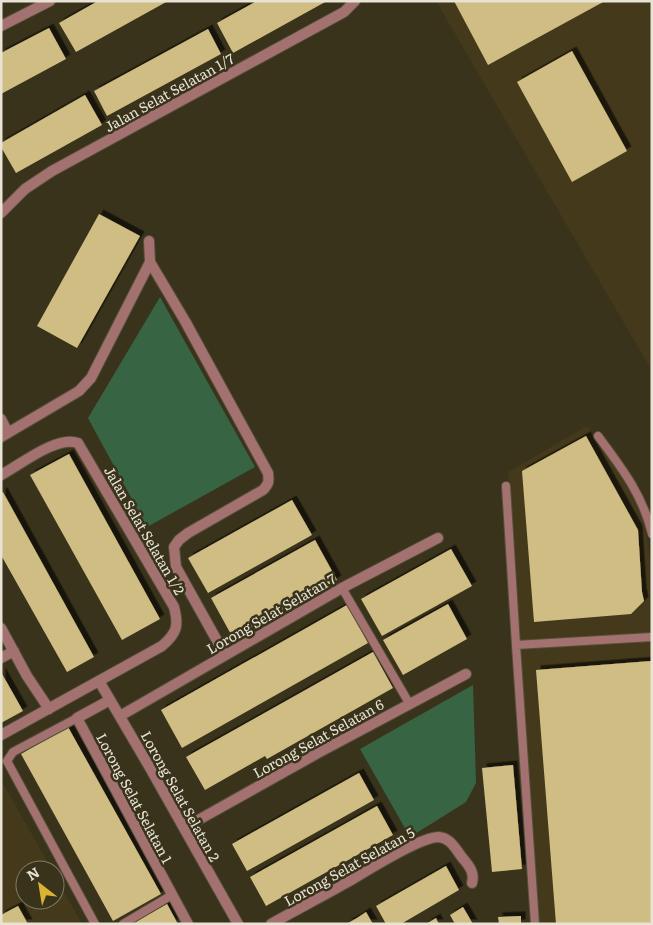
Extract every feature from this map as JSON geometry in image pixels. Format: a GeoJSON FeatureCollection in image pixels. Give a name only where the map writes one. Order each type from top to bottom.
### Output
{"type":"FeatureCollection","features":[{"type":"Feature","properties":{"kind":"street"},"geometry":{"type":"LineString","coordinates":[[1,26],[50,1]]}},
{"type":"Feature","properties":{"kind":"street","name":"Jalan Selat Selatan 1/7"},"geometry":{"type":"LineString","coordinates":[[1,213],[25,189],[52,171],[344,12],[355,1]]}},
{"type":"Feature","properties":{"kind":"street"},"geometry":{"type":"LineString","coordinates":[[1,419],[5,435],[79,391],[91,378],[150,262],[150,241]]}},
{"type":"Feature","properties":{"kind":"street"},"geometry":{"type":"LineString","coordinates":[[150,262],[185,321],[268,473],[268,486],[263,490],[188,533],[174,547],[176,567],[225,655]]}},
{"type":"Feature","properties":{"kind":"street","name":"Jalan Selat Selatan 1/2"},"geometry":{"type":"LineString","coordinates":[[1,475],[59,442],[71,440],[78,442],[174,607],[177,619],[173,637],[162,646],[1,735]]}},
{"type":"Feature","properties":{"kind":"street","name":"Lorong Selat Selatan 7"},"geometry":{"type":"LineString","coordinates":[[120,716],[342,588],[438,538]]}},
{"type":"Feature","properties":{"kind":"street"},"geometry":{"type":"LineString","coordinates":[[1,628],[49,709]]}},
{"type":"Feature","properties":{"kind":"street"},"geometry":{"type":"LineString","coordinates":[[1,658],[14,651]]}},
{"type":"Feature","properties":{"kind":"street","name":"Lorong Selat Selatan 6"},"geometry":{"type":"LineString","coordinates":[[184,828],[409,703],[466,674]]}},
{"type":"Feature","properties":{"kind":"street","name":"Lorong Selat Selatan 2"},"geometry":{"type":"LineString","coordinates":[[99,681],[238,924]]}},
{"type":"Feature","properties":{"kind":"street"},"geometry":{"type":"LineString","coordinates":[[77,718],[110,700]]}},
{"type":"Feature","properties":{"kind":"street","name":"Lorong Selat Selatan 1"},"geometry":{"type":"LineString","coordinates":[[77,718],[188,924]]}},
{"type":"Feature","properties":{"kind":"street","name":"Lorong Selat Selatan 5"},"geometry":{"type":"LineString","coordinates":[[271,924],[402,851],[436,837],[450,841],[470,866],[473,877],[472,883]]}},
{"type":"Feature","properties":{"kind":"lane"},"geometry":{"type":"LineString","coordinates":[[598,436],[622,468],[636,491],[648,515],[652,534]]}},
{"type":"Feature","properties":{"kind":"lane"},"geometry":{"type":"LineString","coordinates":[[506,486],[535,924]]}},
{"type":"Feature","properties":{"kind":"lane"},"geometry":{"type":"LineString","coordinates":[[342,588],[409,703]]}},
{"type":"Feature","properties":{"kind":"lane"},"geometry":{"type":"LineString","coordinates":[[516,645],[652,637]]}},
{"type":"Feature","properties":{"kind":"lane"},"geometry":{"type":"LineString","coordinates":[[77,718],[13,752],[7,761],[95,924]]}},
{"type":"Feature","properties":{"kind":"lane"},"geometry":{"type":"LineString","coordinates":[[123,924],[172,895]]}},
{"type":"Feature","properties":{"kind":"shaded area"},"geometry":{"type":"Polygon","coordinates":[[[436,1],[652,1],[652,371],[436,1]]]}},
{"type":"Feature","properties":{"kind":"shaded area"},"geometry":{"type":"Polygon","coordinates":[[[587,426],[632,490],[643,515],[652,570],[652,924],[538,924],[508,472],[587,426]]]}},
{"type":"Feature","properties":{"kind":"shaded area"},"geometry":{"type":"Polygon","coordinates":[[[1,780],[46,860],[15,860],[15,910],[65,910],[65,894],[82,924],[1,924],[1,780]]]}},
{"type":"Feature","properties":{"kind":"green space"},"geometry":{"type":"Polygon","coordinates":[[[160,297],[255,467],[147,527],[88,418],[160,297]]]}},
{"type":"Feature","properties":{"kind":"green space"},"geometry":{"type":"Polygon","coordinates":[[[473,685],[476,783],[466,802],[410,837],[360,749],[473,685]]]}},
{"type":"Feature","properties":{"kind":"building"},"geometry":{"type":"Polygon","coordinates":[[[98,1],[168,1],[76,52],[59,23],[98,1]]]}},
{"type":"Feature","properties":{"kind":"building"},"geometry":{"type":"Polygon","coordinates":[[[257,1],[327,1],[233,53],[217,23],[257,1]]]}},
{"type":"Feature","properties":{"kind":"building"},"geometry":{"type":"Polygon","coordinates":[[[454,1],[605,1],[488,65],[454,1]]]}},
{"type":"Feature","properties":{"kind":"building"},"geometry":{"type":"Polygon","coordinates":[[[49,28],[66,59],[1,94],[1,53],[49,28]]]}},
{"type":"Feature","properties":{"kind":"building"},"geometry":{"type":"Polygon","coordinates":[[[208,29],[221,54],[107,116],[94,91],[208,29]]]}},
{"type":"Feature","properties":{"kind":"building"},"geometry":{"type":"Polygon","coordinates":[[[572,51],[627,151],[572,182],[517,82],[572,51]]]}},
{"type":"Feature","properties":{"kind":"building"},"geometry":{"type":"Polygon","coordinates":[[[85,95],[102,125],[16,173],[1,147],[1,143],[85,95]]]}},
{"type":"Feature","properties":{"kind":"building"},"geometry":{"type":"Polygon","coordinates":[[[99,214],[140,236],[77,348],[37,326],[99,214]]]}},
{"type":"Feature","properties":{"kind":"building"},"geometry":{"type":"Polygon","coordinates":[[[586,436],[638,530],[644,601],[631,614],[534,622],[522,471],[586,436]]]}},
{"type":"Feature","properties":{"kind":"building"},"geometry":{"type":"Polygon","coordinates":[[[69,454],[160,619],[122,640],[30,475],[69,454]]]}},
{"type":"Feature","properties":{"kind":"building"},"geometry":{"type":"Polygon","coordinates":[[[3,492],[94,657],[67,672],[1,555],[1,493],[3,492]]]}},
{"type":"Feature","properties":{"kind":"building"},"geometry":{"type":"Polygon","coordinates":[[[292,500],[312,535],[208,593],[188,558],[292,500]]]}},
{"type":"Feature","properties":{"kind":"building"},"geometry":{"type":"Polygon","coordinates":[[[315,540],[337,580],[233,638],[211,598],[315,540]]]}},
{"type":"Feature","properties":{"kind":"building"},"geometry":{"type":"Polygon","coordinates":[[[451,549],[472,586],[382,636],[361,599],[451,549]]]}},
{"type":"Feature","properties":{"kind":"building"},"geometry":{"type":"Polygon","coordinates":[[[448,604],[467,639],[403,675],[383,640],[448,604]]]}},
{"type":"Feature","properties":{"kind":"building"},"geometry":{"type":"Polygon","coordinates":[[[347,605],[368,643],[182,748],[161,710],[347,605]]]}},
{"type":"Feature","properties":{"kind":"building"},"geometry":{"type":"Polygon","coordinates":[[[373,652],[393,688],[267,759],[265,756],[205,790],[186,757],[373,652]]]}},
{"type":"Feature","properties":{"kind":"building"},"geometry":{"type":"Polygon","coordinates":[[[651,661],[652,924],[556,924],[536,670],[651,661]]]}},
{"type":"Feature","properties":{"kind":"building"},"geometry":{"type":"Polygon","coordinates":[[[1,672],[23,711],[1,723],[1,672]]]}},
{"type":"Feature","properties":{"kind":"building"},"geometry":{"type":"Polygon","coordinates":[[[68,727],[161,894],[113,921],[21,754],[68,727]]]}},
{"type":"Feature","properties":{"kind":"building"},"geometry":{"type":"Polygon","coordinates":[[[513,765],[522,869],[492,872],[482,768],[513,765]]]}},
{"type":"Feature","properties":{"kind":"building"},"geometry":{"type":"Polygon","coordinates":[[[359,773],[374,800],[247,871],[232,844],[359,773]]]}},
{"type":"Feature","properties":{"kind":"building"},"geometry":{"type":"Polygon","coordinates":[[[377,806],[393,835],[266,906],[250,877],[377,806]]]}},
{"type":"Feature","properties":{"kind":"building"},"geometry":{"type":"Polygon","coordinates":[[[446,866],[459,890],[401,924],[386,924],[376,906],[446,866]]]}},
{"type":"Feature","properties":{"kind":"building"},"geometry":{"type":"Polygon","coordinates":[[[167,904],[178,924],[132,924],[167,904]]]}},
{"type":"Feature","properties":{"kind":"building"},"geometry":{"type":"Polygon","coordinates":[[[463,907],[473,924],[455,924],[450,915],[463,907]]]}},
{"type":"Feature","properties":{"kind":"building"},"geometry":{"type":"Polygon","coordinates":[[[15,908],[15,910],[20,910],[28,924],[1,924],[1,915],[15,908]]]}},
{"type":"Feature","properties":{"kind":"building"},"geometry":{"type":"Polygon","coordinates":[[[366,912],[373,924],[346,924],[357,918],[366,912]]]}},
{"type":"Feature","properties":{"kind":"building"},"geometry":{"type":"Polygon","coordinates":[[[521,916],[521,924],[499,924],[498,917],[521,916]]]}},
{"type":"Feature","properties":{"kind":"building"},"geometry":{"type":"Polygon","coordinates":[[[436,918],[439,924],[426,924],[436,918]]]}}]}
